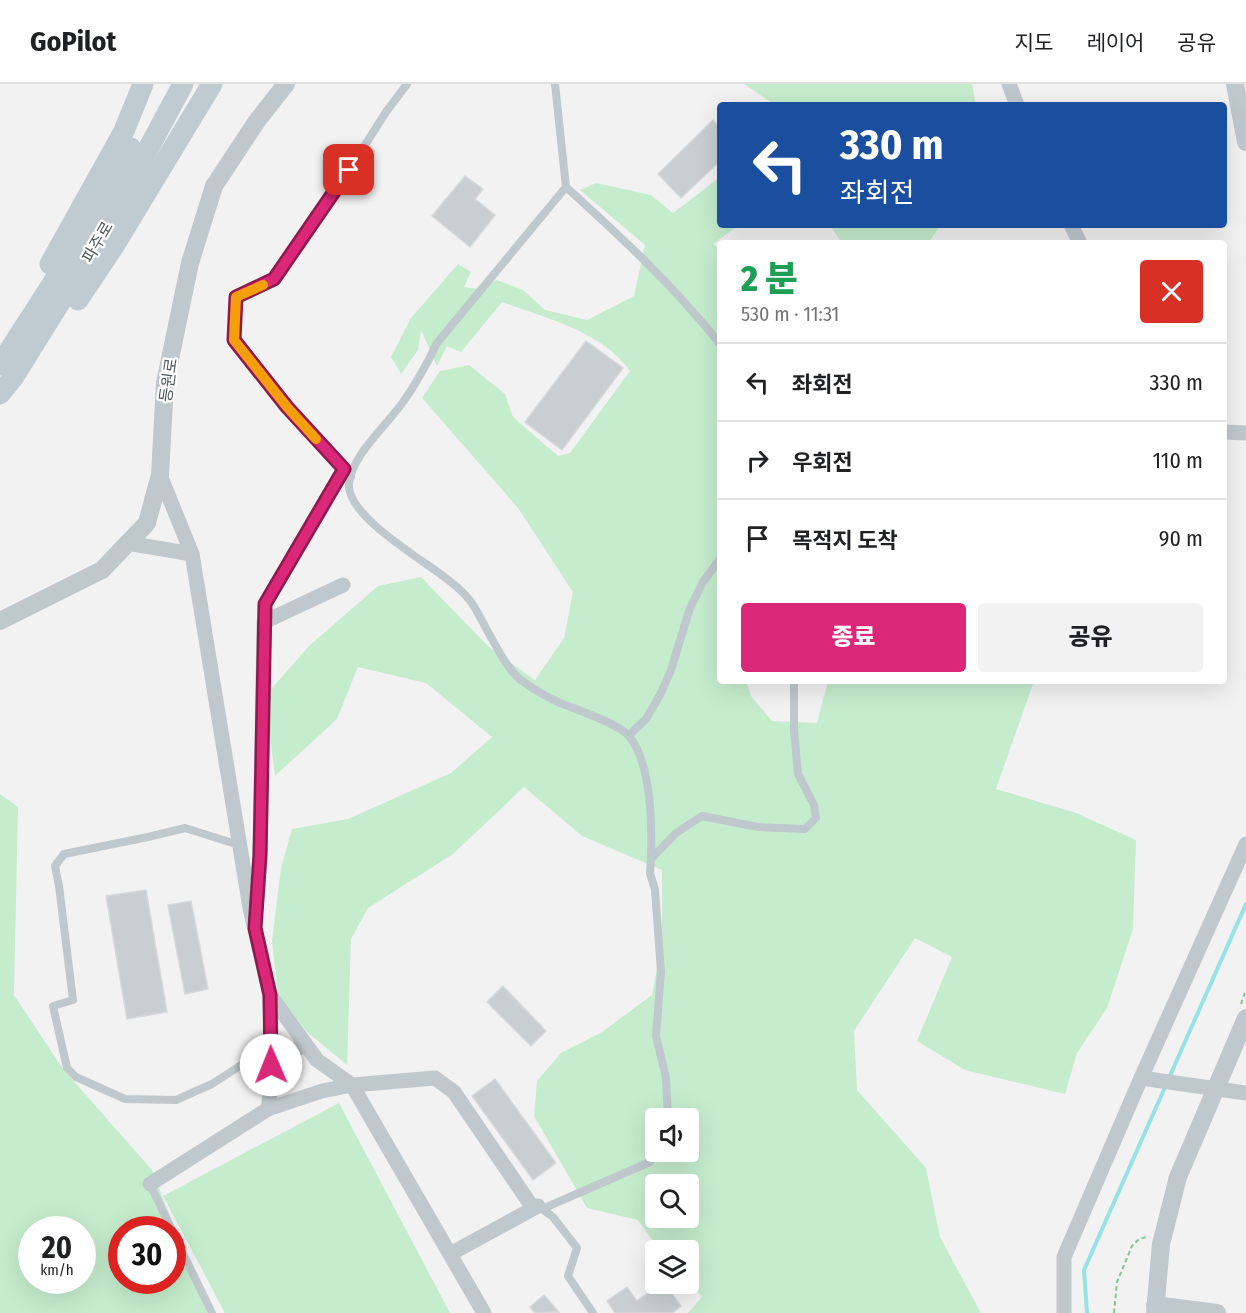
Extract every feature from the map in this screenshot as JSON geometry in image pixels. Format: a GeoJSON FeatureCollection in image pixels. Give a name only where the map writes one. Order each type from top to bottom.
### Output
{"type":"FeatureCollection","features":[{"type":"Feature","properties":{"kind":"main road"},"geometry":{"type":"LineString","coordinates":[[23,347],[34,294],[124,131],[143,84]]}},
{"type":"Feature","properties":{"kind":"main road","name":"파주로"},"geometry":{"type":"LineString","coordinates":[[0,394],[13,378],[23,347],[166,84]]}},
{"type":"Feature","properties":{"kind":"main road","name":"파주로"},"geometry":{"type":"LineString","coordinates":[[0,365],[23,347],[102,235],[183,84]]}},
{"type":"Feature","properties":{"kind":"main road"},"geometry":{"type":"LineString","coordinates":[[23,347],[59,327],[114,246],[212,84]]}},
{"type":"Feature","properties":{"kind":"street","name":"등원로"},"geometry":{"type":"LineString","coordinates":[[0,621],[102,570],[147,523],[160,475],[165,383],[190,263],[214,186],[257,121],[286,84]]}},
{"type":"Feature","properties":{"kind":"street"},"geometry":{"type":"LineString","coordinates":[[1009,84],[1016,102]]}},
{"type":"Feature","properties":{"kind":"street"},"geometry":{"type":"LineString","coordinates":[[1235,84],[1246,142]]}},
{"type":"Feature","properties":{"kind":"street"},"geometry":{"type":"LineString","coordinates":[[1227,432],[1246,433]]}},
{"type":"Feature","properties":{"kind":"street"},"geometry":{"type":"LineString","coordinates":[[160,475],[192,554],[240,845],[270,995],[272,1082],[268,1109]]}},
{"type":"Feature","properties":{"kind":"street"},"geometry":{"type":"LineString","coordinates":[[127,543],[192,554]]}},
{"type":"Feature","properties":{"kind":"street"},"geometry":{"type":"LineString","coordinates":[[255,928],[260,855],[264,622],[343,585]]}},
{"type":"Feature","properties":{"kind":"street"},"geometry":{"type":"LineString","coordinates":[[1064,1313],[1064,1257],[1246,844]]}},
{"type":"Feature","properties":{"kind":"street"},"geometry":{"type":"LineString","coordinates":[[270,995],[320,1062],[352,1085],[484,1313]]}},
{"type":"Feature","properties":{"kind":"street"},"geometry":{"type":"LineString","coordinates":[[1217,1313],[1155,1309],[1161,1244],[1178,1177],[1209,1088],[1246,1018]]}},
{"type":"Feature","properties":{"kind":"street"},"geometry":{"type":"LineString","coordinates":[[271,1060],[305,1044]]}},
{"type":"Feature","properties":{"kind":"street"},"geometry":{"type":"LineString","coordinates":[[320,1062],[322,1091]]}},
{"type":"Feature","properties":{"kind":"street"},"geometry":{"type":"LineString","coordinates":[[150,1184],[268,1109],[322,1091],[352,1085],[435,1078],[454,1092],[538,1208],[450,1254]]}},
{"type":"Feature","properties":{"kind":"street"},"geometry":{"type":"LineString","coordinates":[[1141,1078],[1246,1093]]}},
{"type":"Feature","properties":{"kind":"lane"},"geometry":{"type":"LineString","coordinates":[[351,477],[287,407],[234,340],[236,297],[274,279],[325,208],[386,112],[407,84]]}},
{"type":"Feature","properties":{"kind":"lane"},"geometry":{"type":"LineString","coordinates":[[555,84],[566,187],[627,242],[699,317],[717,340]]}},
{"type":"Feature","properties":{"kind":"lane"},"geometry":{"type":"LineString","coordinates":[[566,187],[437,343],[427,364],[403,402],[354,465],[348,486],[356,507],[403,549],[444,577],[474,605],[492,639],[519,679],[558,702],[594,716],[629,735],[641,760],[652,814],[650,873],[655,890],[661,972],[656,1036],[666,1078],[667,1108]]}},
{"type":"Feature","properties":{"kind":"lane"},"geometry":{"type":"LineString","coordinates":[[264,622],[265,604],[344,469]]}},
{"type":"Feature","properties":{"kind":"lane"},"geometry":{"type":"LineString","coordinates":[[629,735],[646,719],[661,693],[690,608],[717,563]]}},
{"type":"Feature","properties":{"kind":"lane"},"geometry":{"type":"LineString","coordinates":[[651,859],[676,833],[702,816],[758,827],[805,829],[816,818],[814,806],[798,774],[794,730],[794,684]]}},
{"type":"Feature","properties":{"kind":"lane"},"geometry":{"type":"LineString","coordinates":[[240,845],[185,828],[64,854],[55,866],[73,1000],[53,1006],[67,1068],[76,1077],[125,1099],[176,1100],[212,1084],[249,1060],[271,1060]]}},
{"type":"Feature","properties":{"kind":"lane"},"geometry":{"type":"LineString","coordinates":[[538,1208],[650,1162]]}},
{"type":"Feature","properties":{"kind":"lane"},"geometry":{"type":"LineString","coordinates":[[150,1184],[165,1216]]}},
{"type":"Feature","properties":{"kind":"lane"},"geometry":{"type":"LineString","coordinates":[[538,1208],[553,1217],[577,1248],[568,1276],[593,1313]]}},
{"type":"Feature","properties":{"kind":"lane"},"geometry":{"type":"LineString","coordinates":[[186,1260],[212,1313]]}},
{"type":"Feature","properties":{"kind":"path"},"geometry":{"type":"LineString","coordinates":[[1114,1313],[1117,1282],[1132,1246],[1139,1239],[1148,1237]]}},
{"type":"Feature","properties":{"kind":"green space"},"geometry":{"type":"Polygon","coordinates":[[[744,84],[972,84],[975,102],[771,102],[744,84]]]}},
{"type":"Feature","properties":{"kind":"green space"},"geometry":{"type":"Polygon","coordinates":[[[717,179],[717,228],[735,228],[713,244],[717,247],[717,684],[747,684],[751,696],[772,721],[817,723],[827,684],[1033,684],[996,789],[1076,813],[1136,840],[1133,929],[1107,1008],[1077,1053],[1065,1094],[965,1070],[917,1041],[952,957],[915,938],[854,1031],[857,1090],[926,1168],[940,1237],[981,1313],[688,1313],[702,1297],[699,1294],[699,1240],[652,1240],[638,1220],[587,1208],[534,1116],[537,1081],[561,1053],[602,1032],[652,995],[662,943],[662,870],[582,836],[524,787],[453,854],[368,908],[351,939],[347,1065],[307,1032],[278,995],[272,941],[281,868],[292,829],[348,819],[451,773],[492,737],[426,683],[358,667],[337,719],[275,776],[265,696],[309,646],[378,586],[421,577],[489,647],[535,680],[564,638],[573,592],[518,508],[422,398],[440,371],[469,365],[505,394],[513,417],[558,456],[570,453],[630,371],[618,357],[589,336],[554,320],[502,302],[461,352],[447,346],[437,366],[421,330],[418,350],[401,374],[391,357],[411,318],[458,264],[471,272],[464,287],[478,289],[497,280],[523,290],[545,310],[587,320],[634,296],[645,245],[580,190],[596,183],[651,195],[673,213],[717,179]]]}},
{"type":"Feature","properties":{"kind":"green space"},"geometry":{"type":"Polygon","coordinates":[[[832,228],[939,228],[930,240],[840,240],[832,228]]]}},
{"type":"Feature","properties":{"kind":"green space"},"geometry":{"type":"Polygon","coordinates":[[[0,794],[18,807],[14,995],[63,1069],[152,1170],[170,1216],[108,1216],[108,1294],[186,1294],[186,1258],[207,1313],[0,1313],[0,794]]]}},
{"type":"Feature","properties":{"kind":"green space"},"geometry":{"type":"Polygon","coordinates":[[[339,1103],[450,1313],[225,1313],[186,1239],[186,1216],[174,1216],[163,1196],[339,1103]]]}},
{"type":"Feature","properties":{"kind":"building"},"geometry":{"type":"Polygon","coordinates":[[[713,120],[717,125],[717,164],[681,198],[658,174],[713,120]]]}},
{"type":"Feature","properties":{"kind":"building"},"geometry":{"type":"Polygon","coordinates":[[[465,176],[483,189],[475,199],[495,215],[470,247],[432,216],[465,176]]]}},
{"type":"Feature","properties":{"kind":"building"},"geometry":{"type":"Polygon","coordinates":[[[586,341],[623,368],[562,450],[525,422],[586,341]]]}},
{"type":"Feature","properties":{"kind":"building"},"geometry":{"type":"Polygon","coordinates":[[[146,890],[167,1012],[127,1019],[106,896],[146,890]]]}},
{"type":"Feature","properties":{"kind":"building"},"geometry":{"type":"Polygon","coordinates":[[[191,901],[208,989],[185,994],[168,905],[191,901]]]}},
{"type":"Feature","properties":{"kind":"building"},"geometry":{"type":"Polygon","coordinates":[[[503,986],[546,1031],[531,1046],[487,1002],[503,986]]]}},
{"type":"Feature","properties":{"kind":"building"},"geometry":{"type":"Polygon","coordinates":[[[495,1079],[556,1163],[533,1180],[472,1096],[495,1079]]]}},
{"type":"Feature","properties":{"kind":"building"},"geometry":{"type":"Polygon","coordinates":[[[627,1287],[637,1301],[646,1294],[672,1294],[681,1306],[672,1313],[615,1313],[607,1301],[627,1287]]]}},
{"type":"Feature","properties":{"kind":"building"},"geometry":{"type":"Polygon","coordinates":[[[544,1295],[559,1312],[535,1313],[530,1307],[544,1295]]]}},
{"type":"Feature","properties":{"kind":"waterway"},"geometry":{"type":"LineString","coordinates":[[1169,1078],[1246,904]]}},
{"type":"Feature","properties":{"kind":"waterway"},"geometry":{"type":"LineString","coordinates":[[1087,1313],[1084,1270],[1166,1085]]}},
{"type":"Feature","properties":{"kind":"slow traffic"},"geometry":{"type":"LineString","coordinates":[[263,285],[236,297],[234,340],[287,407],[316,439]]}},
{"type":"Feature","properties":{"kind":"route"},"geometry":{"type":"LineString","coordinates":[[271,1065],[270,995],[255,928],[260,855],[265,604],[344,469],[287,407],[234,340],[236,297],[274,279],[349,170]]}}]}
